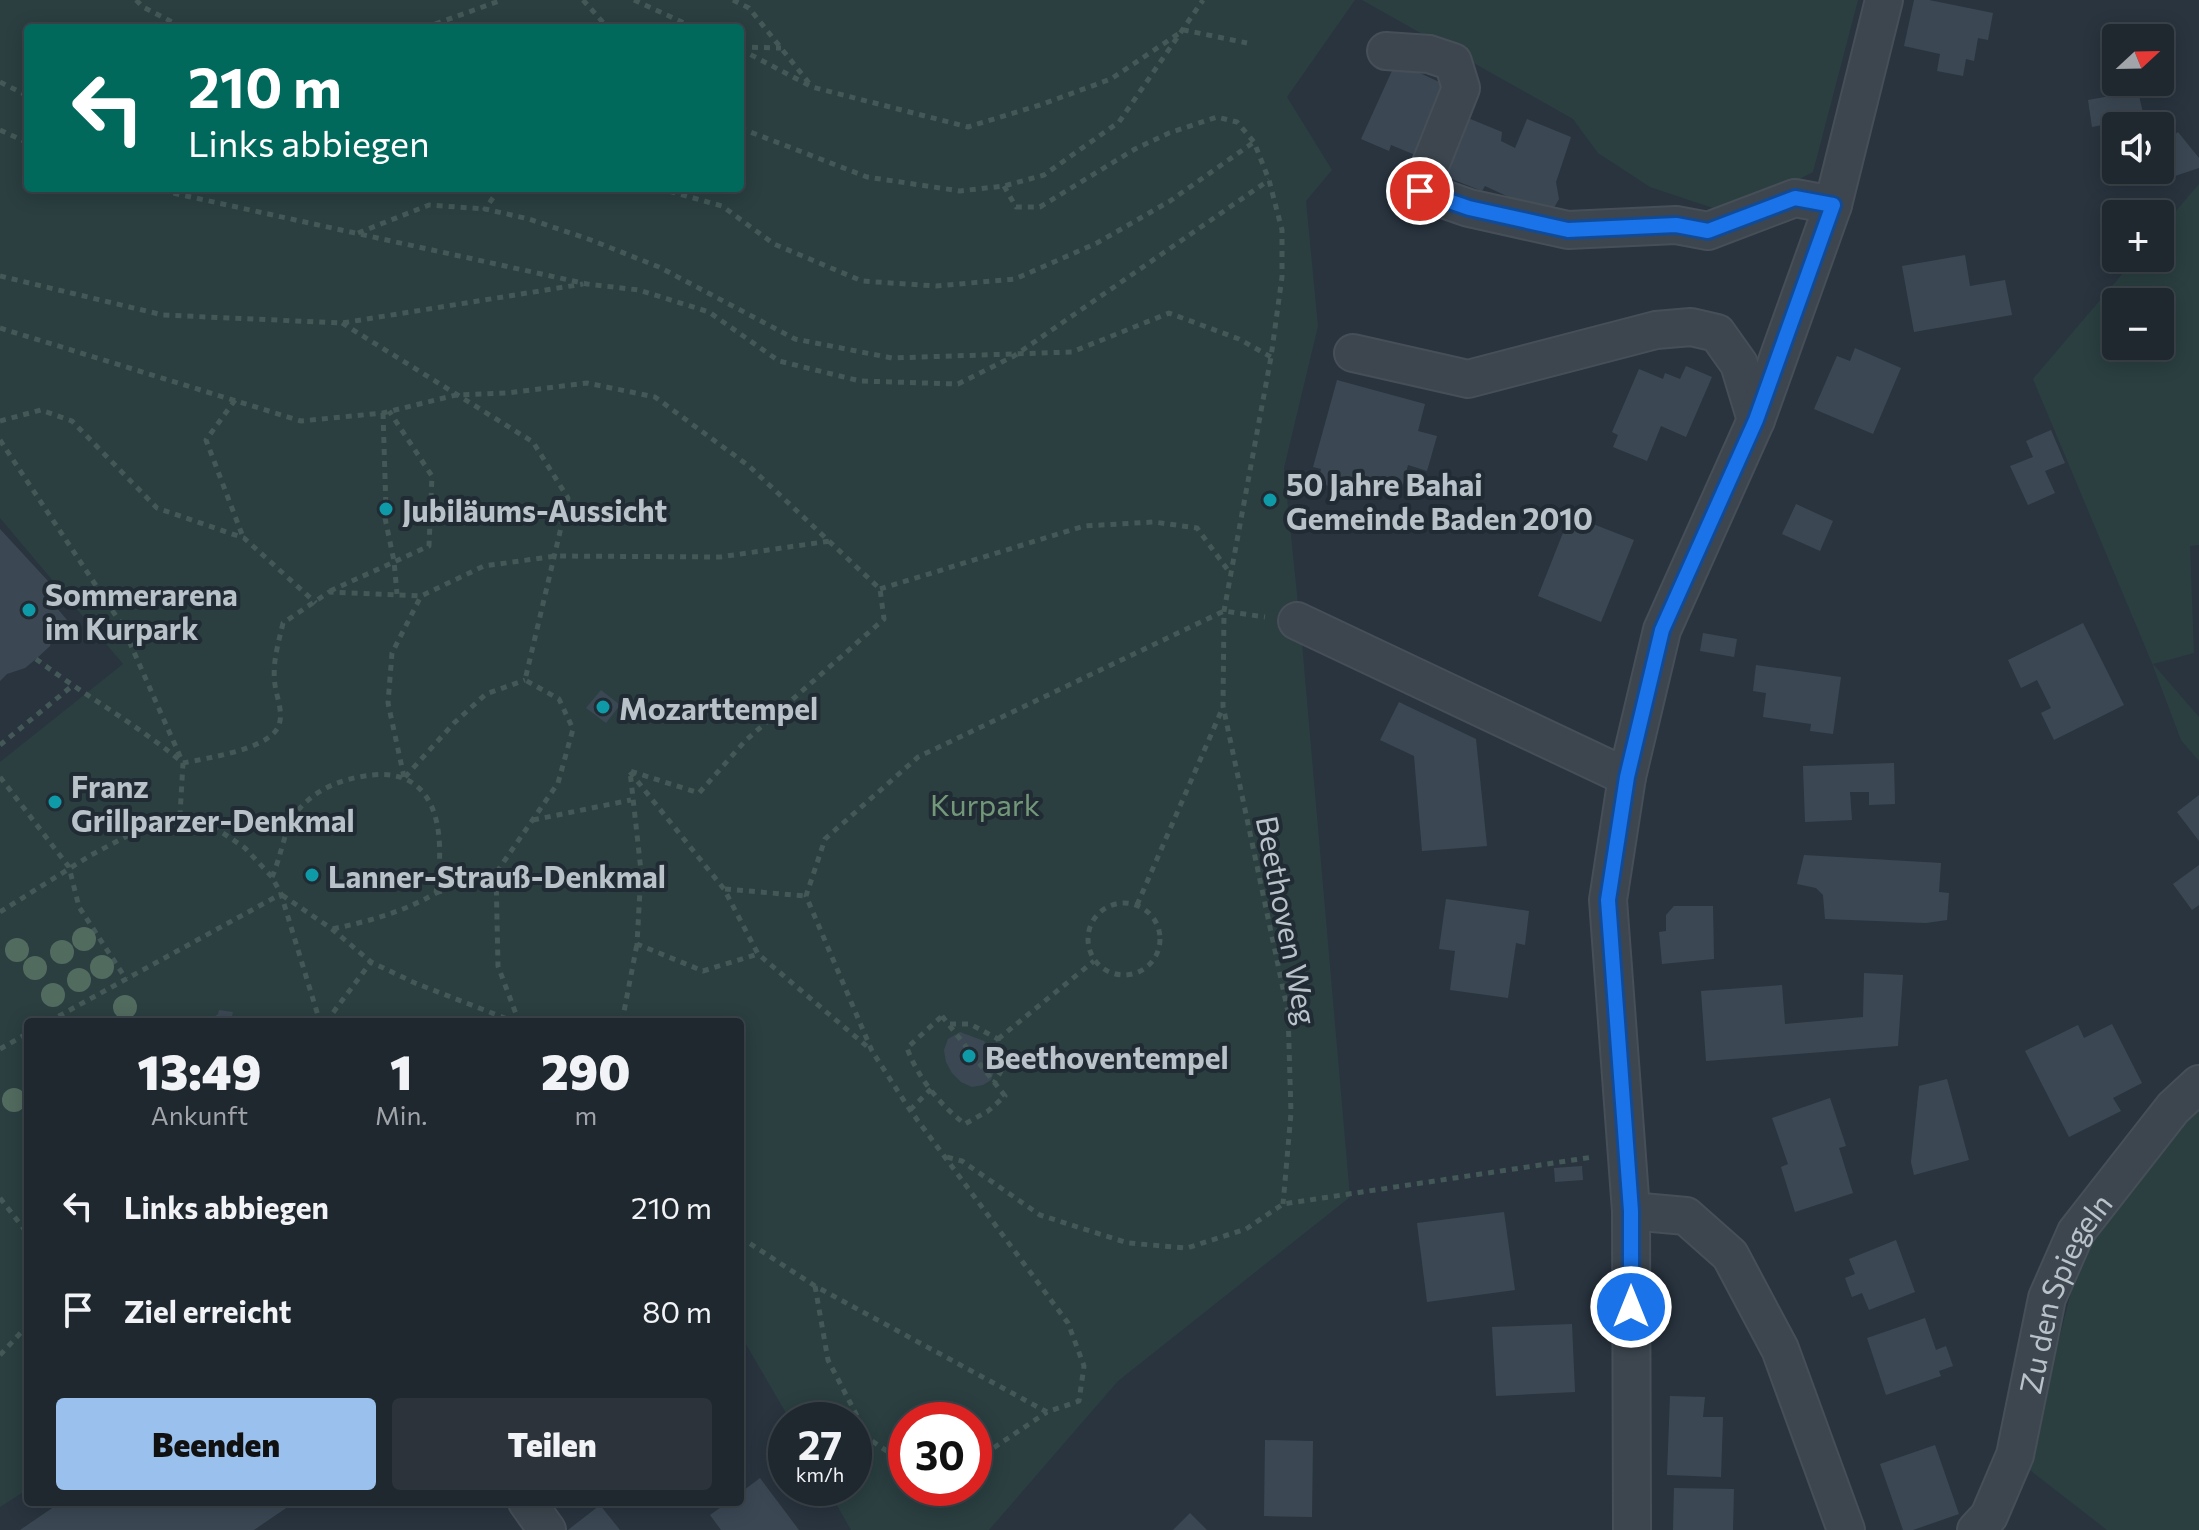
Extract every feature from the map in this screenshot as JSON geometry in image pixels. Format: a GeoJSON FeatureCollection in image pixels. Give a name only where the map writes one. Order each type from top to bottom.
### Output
{"type":"FeatureCollection","features":[{"type":"Feature","properties":{"kind":"street"},"geometry":{"type":"LineString","coordinates":[[1632,1530],[1631,1211],[1608,900],[1627,777],[1662,630],[1756,420],[1833,205],[1884,0]]}},
{"type":"Feature","properties":{"kind":"street"},"geometry":{"type":"LineString","coordinates":[[1386,51],[1429,54],[1453,62],[1461,88],[1420,191],[1469,208],[1568,230],[1676,225],[1708,231],[1795,198],[1833,205]]}},
{"type":"Feature","properties":{"kind":"street"},"geometry":{"type":"LineString","coordinates":[[1353,353],[1468,379],[1656,330],[1691,327],[1717,333],[1739,364],[1756,420]]}},
{"type":"Feature","properties":{"kind":"street"},"geometry":{"type":"LineString","coordinates":[[1297,621],[1627,777]]}},
{"type":"Feature","properties":{"kind":"street","name":"Zu den Spiegeln"},"geometry":{"type":"LineString","coordinates":[[1976,1530],[1989,1516],[2015,1455],[2047,1298],[2076,1232],[2173,1108],[2199,1084]]}},
{"type":"Feature","properties":{"kind":"street"},"geometry":{"type":"LineString","coordinates":[[1631,1211],[1686,1216],[1730,1255],[1780,1349],[1846,1530]]}},
{"type":"Feature","properties":{"kind":"street"},"geometry":{"type":"LineString","coordinates":[[530,1506],[547,1530]]}},
{"type":"Feature","properties":{"kind":"path"},"geometry":{"type":"LineString","coordinates":[[136,0],[143,7],[176,24]]}},
{"type":"Feature","properties":{"kind":"path"},"geometry":{"type":"LineString","coordinates":[[435,24],[502,0]]}},
{"type":"Feature","properties":{"kind":"path"},"geometry":{"type":"LineString","coordinates":[[583,0],[604,24]]}},
{"type":"Feature","properties":{"kind":"path"},"geometry":{"type":"LineString","coordinates":[[634,0],[686,24]]}},
{"type":"Feature","properties":{"kind":"path"},"geometry":{"type":"LineString","coordinates":[[733,0],[749,8],[812,87]]}},
{"type":"Feature","properties":{"kind":"path"},"geometry":{"type":"LineString","coordinates":[[744,130],[867,177],[960,191],[1004,186],[1044,175],[1119,122],[1203,0]]}},
{"type":"Feature","properties":{"kind":"path"},"geometry":{"type":"LineString","coordinates":[[744,50],[812,87],[968,127],[1111,79],[1184,30],[1247,43]]}},
{"type":"Feature","properties":{"kind":"path"},"geometry":{"type":"LineString","coordinates":[[744,48],[781,48]]}},
{"type":"Feature","properties":{"kind":"path"},"geometry":{"type":"LineString","coordinates":[[0,82],[24,94]]}},
{"type":"Feature","properties":{"kind":"path"},"geometry":{"type":"LineString","coordinates":[[672,192],[722,206],[774,244],[862,281],[952,284],[1015,279],[1097,243],[1170,201],[1254,142],[1237,122],[1217,117],[1169,133],[1135,149],[1040,207],[1016,207],[1004,186]]}},
{"type":"Feature","properties":{"kind":"path"},"geometry":{"type":"LineString","coordinates":[[0,130],[24,141]]}},
{"type":"Feature","properties":{"kind":"path","name":"Beethoven Weg"},"geometry":{"type":"LineString","coordinates":[[1254,142],[1269,180],[1282,230],[1282,277],[1271,357],[1224,611],[1223,706],[1288,1012],[1291,1113],[1283,1204]]}},
{"type":"Feature","properties":{"kind":"path"},"geometry":{"type":"LineString","coordinates":[[168,192],[587,284],[639,290],[709,312],[779,361],[860,381],[958,384],[1014,356],[1269,180]]}},
{"type":"Feature","properties":{"kind":"path"},"geometry":{"type":"LineString","coordinates":[[485,209],[497,192]]}},
{"type":"Feature","properties":{"kind":"path"},"geometry":{"type":"LineString","coordinates":[[357,233],[429,205],[485,209],[529,219],[659,267],[795,339],[892,358],[1072,352],[1169,313],[1239,339],[1271,357]]}},
{"type":"Feature","properties":{"kind":"path"},"geometry":{"type":"LineString","coordinates":[[0,276],[163,315],[342,323],[587,284]]}},
{"type":"Feature","properties":{"kind":"path"},"geometry":{"type":"LineString","coordinates":[[342,323],[533,442],[568,498],[525,680]]}},
{"type":"Feature","properties":{"kind":"path"},"geometry":{"type":"LineString","coordinates":[[0,328],[301,421],[386,412],[456,395],[507,393],[587,383],[655,397],[749,466],[880,589],[884,619],[745,741],[699,793],[630,771]]}},
{"type":"Feature","properties":{"kind":"path"},"geometry":{"type":"LineString","coordinates":[[235,399],[206,440],[244,538]]}},
{"type":"Feature","properties":{"kind":"path"},"geometry":{"type":"LineString","coordinates":[[0,421],[41,410],[72,421],[157,508],[244,538],[316,603]]}},
{"type":"Feature","properties":{"kind":"path"},"geometry":{"type":"LineString","coordinates":[[386,412],[386,509]]}},
{"type":"Feature","properties":{"kind":"path"},"geometry":{"type":"LineString","coordinates":[[183,763],[237,751],[264,741],[277,729],[281,713],[273,662],[283,623],[329,592],[429,546],[432,476],[386,412]]}},
{"type":"Feature","properties":{"kind":"path"},"geometry":{"type":"LineString","coordinates":[[0,440],[122,625],[183,763],[180,815]]}},
{"type":"Feature","properties":{"kind":"path"},"geometry":{"type":"LineString","coordinates":[[385,518],[397,594]]}},
{"type":"Feature","properties":{"kind":"path"},"geometry":{"type":"LineString","coordinates":[[880,589],[1084,526],[1154,522],[1197,528],[1231,574]]}},
{"type":"Feature","properties":{"kind":"path"},"geometry":{"type":"LineString","coordinates":[[329,592],[421,596],[484,566],[556,556],[720,557],[830,541]]}},
{"type":"Feature","properties":{"kind":"path"},"geometry":{"type":"LineString","coordinates":[[404,777],[388,703],[392,653],[421,596]]}},
{"type":"Feature","properties":{"kind":"path"},"geometry":{"type":"LineString","coordinates":[[992,1449],[1047,1412],[1079,1401],[1084,1366],[1068,1323],[910,1110],[872,1051],[806,896],[825,839],[918,757],[1224,611]]}},
{"type":"Feature","properties":{"kind":"path"},"geometry":{"type":"LineString","coordinates":[[36,659],[72,686],[144,731],[183,763]]}},
{"type":"Feature","properties":{"kind":"path"},"geometry":{"type":"LineString","coordinates":[[404,777],[486,694],[525,680],[559,699],[573,729],[558,783],[496,873],[498,966],[516,1018]]}},
{"type":"Feature","properties":{"kind":"path"},"geometry":{"type":"LineString","coordinates":[[0,745],[72,686]]}},
{"type":"Feature","properties":{"kind":"path"},"geometry":{"type":"LineString","coordinates":[[1137,905],[1223,706]]}},
{"type":"Feature","properties":{"kind":"path"},"geometry":{"type":"LineString","coordinates":[[623,1018],[637,944],[641,871],[630,771]]}},
{"type":"Feature","properties":{"kind":"path"},"geometry":{"type":"LineString","coordinates":[[630,771],[724,889],[758,954],[872,1051]]}},
{"type":"Feature","properties":{"kind":"path"},"geometry":{"type":"LineString","coordinates":[[272,877],[298,810],[316,793],[346,780],[375,774],[404,777],[425,794],[437,818],[441,844],[436,893]]}},
{"type":"Feature","properties":{"kind":"path"},"geometry":{"type":"LineString","coordinates":[[0,777],[69,867],[79,907],[126,979]]}},
{"type":"Feature","properties":{"kind":"path"},"geometry":{"type":"LineString","coordinates":[[532,820],[631,800]]}},
{"type":"Feature","properties":{"kind":"path"},"geometry":{"type":"LineString","coordinates":[[0,912],[69,867],[133,833],[180,815],[214,827],[245,848],[272,877],[281,894],[322,1018]]}},
{"type":"Feature","properties":{"kind":"path"},"geometry":{"type":"LineString","coordinates":[[332,929],[376,920],[436,893],[496,873]]}},
{"type":"Feature","properties":{"kind":"path"},"geometry":{"type":"LineString","coordinates":[[724,889],[806,896]]}},
{"type":"Feature","properties":{"kind":"path"},"geometry":{"type":"LineString","coordinates":[[55,1018],[281,894]]}},
{"type":"Feature","properties":{"kind":"path"},"geometry":{"type":"LineString","coordinates":[[281,894],[332,929],[371,962],[415,983],[507,1018]]}},
{"type":"Feature","properties":{"kind":"path"},"geometry":{"type":"LineString","coordinates":[[1121,903],[1137,905],[1155,919],[1161,941],[1153,962],[1134,975],[1112,974],[1094,961],[1088,946],[1088,931],[1095,916],[1107,907],[1121,903]]}},
{"type":"Feature","properties":{"kind":"path"},"geometry":{"type":"LineString","coordinates":[[637,944],[703,971],[758,954]]}},
{"type":"Feature","properties":{"kind":"path"},"geometry":{"type":"LineString","coordinates":[[998,1039],[1094,961]]}},
{"type":"Feature","properties":{"kind":"path"},"geometry":{"type":"LineString","coordinates":[[326,1018],[371,962]]}},
{"type":"Feature","properties":{"kind":"path"},"geometry":{"type":"LineString","coordinates":[[942,1016],[949,1024],[1005,1096],[988,1111],[965,1124],[931,1089],[913,1064],[907,1048],[942,1016]]}},
{"type":"Feature","properties":{"kind":"path"},"geometry":{"type":"LineString","coordinates":[[949,1024],[970,1024],[998,1039],[1004,1066],[994,1083]]}},
{"type":"Feature","properties":{"kind":"path"},"geometry":{"type":"LineString","coordinates":[[0,1049],[24,1035]]}},
{"type":"Feature","properties":{"kind":"path"},"geometry":{"type":"LineString","coordinates":[[910,1110],[931,1089]]}},
{"type":"Feature","properties":{"kind":"path"},"geometry":{"type":"LineString","coordinates":[[946,1156],[962,1161],[1040,1215],[1128,1243],[1187,1248],[1246,1229],[1283,1204],[1596,1157]]}},
{"type":"Feature","properties":{"kind":"path"},"geometry":{"type":"LineString","coordinates":[[0,1198],[24,1229]]}},
{"type":"Feature","properties":{"kind":"path"},"geometry":{"type":"LineString","coordinates":[[744,1240],[815,1286],[1047,1412]]}},
{"type":"Feature","properties":{"kind":"path"},"geometry":{"type":"LineString","coordinates":[[815,1286],[828,1360],[869,1439],[888,1452]]}},
{"type":"Feature","properties":{"kind":"path"},"geometry":{"type":"LineString","coordinates":[[0,1355],[24,1329]]}},
{"type":"Feature","properties":{"kind":"green space","name":"Kurpark"},"geometry":{"type":"Polygon","coordinates":[[[0,0],[1355,0],[1287,97],[1332,170],[1306,201],[1318,326],[1284,468],[1350,1197],[1118,1381],[989,1530],[851,1530],[837,1506],[872,1506],[872,1402],[780,1402],[744,1341],[744,1018],[24,1018],[24,1492],[0,1507],[0,762],[123,664],[0,518],[0,0]]]}},
{"type":"Feature","properties":{"kind":"green space"},"geometry":{"type":"Polygon","coordinates":[[[1362,0],[1858,0],[1813,172],[1731,214],[1650,187],[1598,153],[1573,119],[1362,0]]]}},
{"type":"Feature","properties":{"kind":"green space"},"geometry":{"type":"Polygon","coordinates":[[[2199,184],[2199,545],[2190,546],[2194,653],[2153,664],[2199,717],[2199,761],[2181,740],[2033,379],[2102,298],[2102,360],[2174,360],[2174,288],[2110,288],[2124,272],[2174,272],[2174,213],[2199,184]]]}},
{"type":"Feature","properties":{"kind":"green space"},"geometry":{"type":"Polygon","coordinates":[[[2199,1097],[2199,1530],[2107,1530],[2026,1467],[2085,1238],[2199,1097]]]}},
{"type":"Feature","properties":{"kind":"building"},"geometry":{"type":"Polygon","coordinates":[[[1914,0],[1929,0],[1993,13],[1988,40],[1978,38],[1974,61],[1966,59],[1963,76],[1937,71],[1940,54],[1904,46],[1914,0]]]}},
{"type":"Feature","properties":{"kind":"building"},"geometry":{"type":"Polygon","coordinates":[[[1396,62],[1448,86],[1425,159],[1391,145],[1389,151],[1361,139],[1396,62]]]}},
{"type":"Feature","properties":{"kind":"building"},"geometry":{"type":"Polygon","coordinates":[[[2139,96],[2143,112],[2102,112],[2102,125],[2092,127],[2088,100],[2139,96]]]}},
{"type":"Feature","properties":{"kind":"building"},"geometry":{"type":"Polygon","coordinates":[[[1468,118],[1502,132],[1501,141],[1515,148],[1527,119],[1571,137],[1556,182],[1559,199],[1552,211],[1515,207],[1511,198],[1485,186],[1482,191],[1444,176],[1468,118]]]}},
{"type":"Feature","properties":{"kind":"building"},"geometry":{"type":"Polygon","coordinates":[[[2178,132],[2199,158],[2199,168],[2174,176],[2174,135],[2178,132]]]}},
{"type":"Feature","properties":{"kind":"building"},"geometry":{"type":"Polygon","coordinates":[[[1965,255],[1970,286],[2005,280],[2012,315],[1914,332],[1902,266],[1965,255]]]}},
{"type":"Feature","properties":{"kind":"building"},"geometry":{"type":"Polygon","coordinates":[[[1855,348],[1901,368],[1873,434],[1814,409],[1837,356],[1850,361],[1855,348]]]}},
{"type":"Feature","properties":{"kind":"building"},"geometry":{"type":"Polygon","coordinates":[[[1686,366],[1712,377],[1686,437],[1661,426],[1647,461],[1613,447],[1618,435],[1612,432],[1639,369],[1663,379],[1665,373],[1680,379],[1686,366]]]}},
{"type":"Feature","properties":{"kind":"building"},"geometry":{"type":"Polygon","coordinates":[[[1337,380],[1425,404],[1418,431],[1437,436],[1427,471],[1408,465],[1402,488],[1358,477],[1354,493],[1318,483],[1321,469],[1313,467],[1337,380]]]}},
{"type":"Feature","properties":{"kind":"building"},"geometry":{"type":"Polygon","coordinates":[[[2051,430],[2065,463],[2045,471],[2055,493],[2028,505],[2010,466],[2033,457],[2026,441],[2051,430]]]}},
{"type":"Feature","properties":{"kind":"building"},"geometry":{"type":"Polygon","coordinates":[[[1796,504],[1833,521],[1820,551],[1782,534],[1796,504]]]}},
{"type":"Feature","properties":{"kind":"building"},"geometry":{"type":"Polygon","coordinates":[[[1570,515],[1634,540],[1601,622],[1538,596],[1570,515]]]}},
{"type":"Feature","properties":{"kind":"building","name":"Sommerarena im Kurpark"},"geometry":{"type":"Polygon","coordinates":[[[0,529],[59,593],[51,601],[67,620],[53,635],[50,646],[36,659],[0,681],[0,529]]]}},
{"type":"Feature","properties":{"kind":"building"},"geometry":{"type":"Polygon","coordinates":[[[2083,623],[2124,705],[2054,740],[2041,713],[2051,708],[2037,680],[2021,688],[2008,660],[2083,623]]]}},
{"type":"Feature","properties":{"kind":"building"},"geometry":{"type":"Polygon","coordinates":[[[1703,633],[1737,639],[1734,657],[1700,651],[1703,633]]]}},
{"type":"Feature","properties":{"kind":"building"},"geometry":{"type":"Polygon","coordinates":[[[1756,665],[1841,677],[1833,734],[1810,731],[1811,724],[1763,717],[1766,693],[1753,691],[1756,665]]]}},
{"type":"Feature","properties":{"kind":"building","name":"Mozarttempel"},"geometry":{"type":"Polygon","coordinates":[[[601,690],[620,705],[606,723],[586,708],[601,690]]]}},
{"type":"Feature","properties":{"kind":"building"},"geometry":{"type":"Polygon","coordinates":[[[1399,702],[1476,739],[1487,846],[1422,851],[1414,756],[1380,740],[1399,702]]]}},
{"type":"Feature","properties":{"kind":"building"},"geometry":{"type":"Polygon","coordinates":[[[1894,763],[1895,804],[1869,805],[1869,792],[1850,792],[1852,820],[1805,822],[1803,766],[1894,763]]]}},
{"type":"Feature","properties":{"kind":"building"},"geometry":{"type":"Polygon","coordinates":[[[2199,795],[2199,841],[2177,812],[2199,795]]]}},
{"type":"Feature","properties":{"kind":"building"},"geometry":{"type":"Polygon","coordinates":[[[1804,855],[1941,863],[1939,892],[1949,893],[1947,920],[1926,923],[1825,919],[1823,895],[1816,888],[1797,884],[1804,855]]]}},
{"type":"Feature","properties":{"kind":"building"},"geometry":{"type":"Polygon","coordinates":[[[2199,865],[2199,905],[2192,910],[2173,884],[2199,865]]]}},
{"type":"Feature","properties":{"kind":"building"},"geometry":{"type":"Polygon","coordinates":[[[1446,899],[1529,911],[1525,945],[1516,943],[1508,998],[1450,990],[1455,951],[1439,949],[1446,899]]]}},
{"type":"Feature","properties":{"kind":"building"},"geometry":{"type":"Polygon","coordinates":[[[1674,906],[1713,906],[1714,959],[1662,964],[1659,932],[1666,931],[1666,915],[1674,906]]]}},
{"type":"Feature","properties":{"kind":"building"},"geometry":{"type":"Polygon","coordinates":[[[1864,973],[1903,975],[1898,1046],[1706,1061],[1701,991],[1782,985],[1785,1024],[1863,1017],[1864,973]]]}},
{"type":"Feature","properties":{"kind":"building"},"geometry":{"type":"Polygon","coordinates":[[[219,1010],[233,1012],[233,1018],[212,1018],[219,1010]]]}},
{"type":"Feature","properties":{"kind":"building"},"geometry":{"type":"Polygon","coordinates":[[[2112,1024],[2142,1083],[2113,1098],[2121,1111],[2069,1137],[2025,1051],[2078,1025],[2084,1038],[2112,1024]]]}},
{"type":"Feature","properties":{"kind":"building","name":"Beethoventempel"},"geometry":{"type":"Polygon","coordinates":[[[960,1032],[984,1041],[991,1050],[994,1071],[991,1080],[983,1085],[972,1087],[961,1082],[946,1062],[944,1050],[948,1039],[960,1032]]]}},
{"type":"Feature","properties":{"kind":"building"},"geometry":{"type":"Polygon","coordinates":[[[1947,1079],[1969,1160],[1914,1175],[1911,1162],[1919,1086],[1947,1079]]]}},
{"type":"Feature","properties":{"kind":"building"},"geometry":{"type":"Polygon","coordinates":[[[1830,1098],[1846,1146],[1839,1148],[1853,1193],[1795,1212],[1781,1167],[1788,1164],[1772,1118],[1830,1098]]]}},
{"type":"Feature","properties":{"kind":"building"},"geometry":{"type":"Polygon","coordinates":[[[1582,1166],[1583,1180],[1555,1182],[1554,1168],[1582,1166]]]}},
{"type":"Feature","properties":{"kind":"building"},"geometry":{"type":"Polygon","coordinates":[[[1504,1212],[1515,1290],[1427,1302],[1417,1223],[1504,1212]]]}},
{"type":"Feature","properties":{"kind":"building"},"geometry":{"type":"Polygon","coordinates":[[[1896,1240],[1915,1292],[1869,1310],[1862,1293],[1852,1297],[1845,1278],[1855,1274],[1849,1259],[1896,1240]]]}},
{"type":"Feature","properties":{"kind":"building"},"geometry":{"type":"Polygon","coordinates":[[[1925,1318],[1936,1350],[1946,1346],[1953,1366],[1939,1371],[1941,1376],[1886,1395],[1867,1338],[1925,1318]]]}},
{"type":"Feature","properties":{"kind":"building"},"geometry":{"type":"Polygon","coordinates":[[[1572,1324],[1575,1392],[1496,1396],[1492,1327],[1572,1324]]]}},
{"type":"Feature","properties":{"kind":"building"},"geometry":{"type":"Polygon","coordinates":[[[1670,1396],[1705,1397],[1703,1417],[1723,1417],[1721,1477],[1667,1475],[1670,1396]]]}},
{"type":"Feature","properties":{"kind":"building"},"geometry":{"type":"Polygon","coordinates":[[[1265,1440],[1313,1441],[1312,1517],[1264,1516],[1265,1440]]]}},
{"type":"Feature","properties":{"kind":"building"},"geometry":{"type":"Polygon","coordinates":[[[1935,1445],[1959,1514],[1913,1530],[1903,1530],[1880,1464],[1935,1445]]]}},
{"type":"Feature","properties":{"kind":"building"},"geometry":{"type":"Polygon","coordinates":[[[760,1478],[768,1489],[768,1506],[781,1506],[799,1530],[721,1530],[710,1515],[722,1506],[744,1506],[744,1490],[760,1478]]]}},
{"type":"Feature","properties":{"kind":"building"},"geometry":{"type":"Polygon","coordinates":[[[1674,1488],[1734,1489],[1733,1530],[1673,1530],[1674,1488]]]}},
{"type":"Feature","properties":{"kind":"building"},"geometry":{"type":"Polygon","coordinates":[[[55,1506],[289,1506],[254,1530],[20,1530],[55,1506]]]}},
{"type":"Feature","properties":{"kind":"building"},"geometry":{"type":"Polygon","coordinates":[[[601,1506],[620,1530],[568,1530],[601,1506]]]}},
{"type":"Feature","properties":{"kind":"building"},"geometry":{"type":"Polygon","coordinates":[[[1190,1513],[1207,1530],[1173,1530],[1190,1513]]]}},
{"type":"Feature","properties":{"kind":"place","name":"50 Jahre Bahai Gemeinde Baden 2010"},"geometry":{"type":"Point","coordinates":[1270,500]}},
{"type":"Feature","properties":{"kind":"place","name":"Jubiläums-Aussicht"},"geometry":{"type":"Point","coordinates":[386,509]}},
{"type":"Feature","properties":{"kind":"place","name":"Sommerarena im Kurpark"},"geometry":{"type":"Point","coordinates":[29,610]}},
{"type":"Feature","properties":{"kind":"place","name":"Mozarttempel"},"geometry":{"type":"Point","coordinates":[603,707]}},
{"type":"Feature","properties":{"kind":"place","name":"Franz Grillparzer-Denkmal"},"geometry":{"type":"Point","coordinates":[55,802]}},
{"type":"Feature","properties":{"kind":"place","name":"Lanner-Strauß-Denkmal"},"geometry":{"type":"Point","coordinates":[312,875]}},
{"type":"Feature","properties":{"kind":"place","name":"Beethoventempel"},"geometry":{"type":"Point","coordinates":[969,1056]}},
{"type":"Feature","properties":{"kind":"route"},"geometry":{"type":"LineString","coordinates":[[1420,191],[1469,208],[1568,230],[1676,225],[1708,231],[1795,198],[1833,205],[1756,420],[1662,630],[1627,777],[1608,900],[1631,1211],[1631,1307]]}}]}
